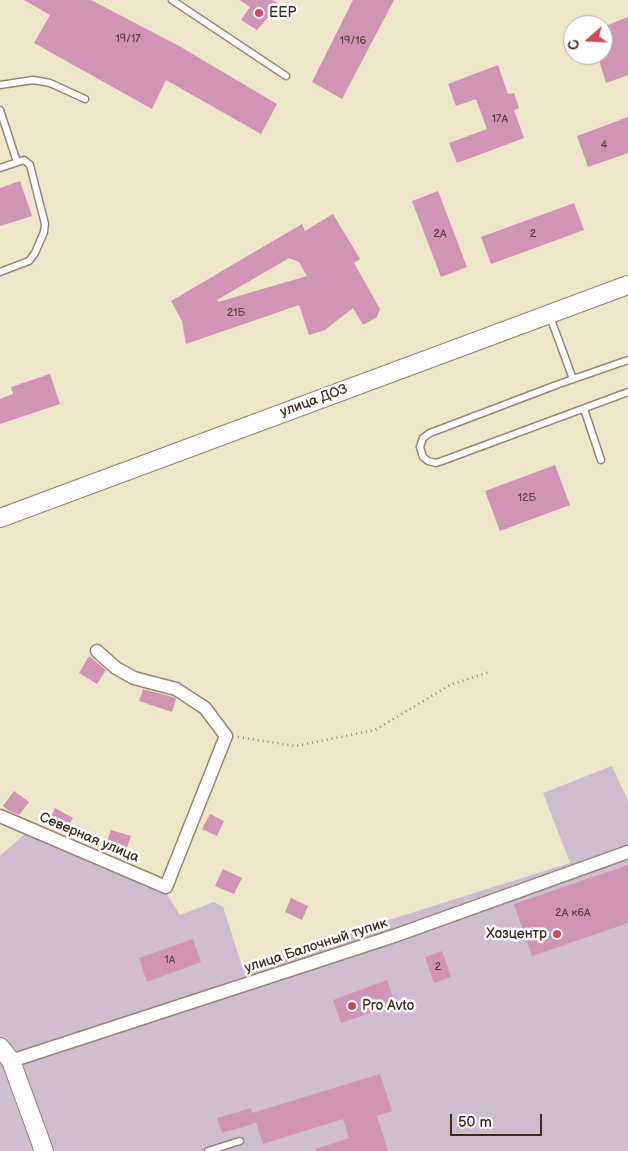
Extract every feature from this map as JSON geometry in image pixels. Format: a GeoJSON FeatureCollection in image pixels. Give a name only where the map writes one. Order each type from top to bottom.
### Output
{"type":"FeatureCollection","features":[{"type":"Feature","properties":{"kind":"main road","name":"улица ДОЗ"},"geometry":{"type":"LineString","coordinates":[[0,518],[628,285]]}},
{"type":"Feature","properties":{"kind":"main road"},"geometry":{"type":"LineString","coordinates":[[0,1047],[11,1061],[44,1151]]}},
{"type":"Feature","properties":{"kind":"street"},"geometry":{"type":"LineString","coordinates":[[97,652],[116,668],[134,678],[176,689],[205,708],[226,736]]}},
{"type":"Feature","properties":{"kind":"street","name":"Северная улица"},"geometry":{"type":"LineString","coordinates":[[0,816],[166,887],[226,736]]}},
{"type":"Feature","properties":{"kind":"street","name":"улица Балочный тупик"},"geometry":{"type":"LineString","coordinates":[[11,1061],[394,936],[628,852]]}},
{"type":"Feature","properties":{"kind":"lane"},"geometry":{"type":"LineString","coordinates":[[172,0],[286,76]]}},
{"type":"Feature","properties":{"kind":"lane"},"geometry":{"type":"LineString","coordinates":[[0,85],[32,80],[50,83],[85,99]]}},
{"type":"Feature","properties":{"kind":"lane"},"geometry":{"type":"LineString","coordinates":[[0,110],[18,162]]}},
{"type":"Feature","properties":{"kind":"lane"},"geometry":{"type":"LineString","coordinates":[[0,168],[24,160],[30,165],[44,224],[44,232],[35,253],[29,261],[0,272]]}},
{"type":"Feature","properties":{"kind":"lane"},"geometry":{"type":"LineString","coordinates":[[549,314],[573,379]]}},
{"type":"Feature","properties":{"kind":"lane"},"geometry":{"type":"LineString","coordinates":[[628,360],[430,433],[424,438],[420,447],[423,456],[428,461],[442,461],[628,392]]}},
{"type":"Feature","properties":{"kind":"lane"},"geometry":{"type":"LineString","coordinates":[[584,409],[601,460]]}},
{"type":"Feature","properties":{"kind":"lane"},"geometry":{"type":"LineString","coordinates":[[208,1151],[240,1141]]}},
{"type":"Feature","properties":{"kind":"path"},"geometry":{"type":"LineString","coordinates":[[226,736],[296,746],[374,730],[450,685],[489,672]]}},
{"type":"Feature","properties":{"kind":"shaded area"},"geometry":{"type":"Polygon","coordinates":[[[612,766],[628,801],[628,1151],[0,1151],[0,856],[25,834],[165,891],[180,915],[214,902],[223,907],[242,966],[570,863],[543,793],[612,766]]]}},
{"type":"Feature","properties":{"kind":"building"},"geometry":{"type":"Polygon","coordinates":[[[24,0],[91,0],[179,46],[277,104],[261,134],[166,80],[152,109],[34,43],[50,15],[24,0]]]}},
{"type":"Feature","properties":{"kind":"building","name":"EEP"},"geometry":{"type":"Polygon","coordinates":[[[239,0],[272,0],[280,4],[257,30],[241,20],[250,7],[239,0]]]}},
{"type":"Feature","properties":{"kind":"building"},"geometry":{"type":"Polygon","coordinates":[[[353,0],[394,0],[342,99],[312,82],[353,0]]]}},
{"type":"Feature","properties":{"kind":"building"},"geometry":{"type":"Polygon","coordinates":[[[628,17],[628,75],[606,83],[601,65],[613,65],[613,23],[628,17]]]}},
{"type":"Feature","properties":{"kind":"building"},"geometry":{"type":"Polygon","coordinates":[[[498,65],[508,94],[514,93],[519,108],[514,110],[524,138],[457,163],[449,143],[487,129],[476,99],[456,106],[448,84],[498,65]]]}},
{"type":"Feature","properties":{"kind":"building"},"geometry":{"type":"Polygon","coordinates":[[[628,117],[628,153],[588,167],[577,136],[628,117]]]}},
{"type":"Feature","properties":{"kind":"building"},"geometry":{"type":"Polygon","coordinates":[[[20,181],[32,216],[0,226],[0,188],[20,181]]]}},
{"type":"Feature","properties":{"kind":"building"},"geometry":{"type":"Polygon","coordinates":[[[438,191],[467,267],[441,277],[412,201],[438,191]]]}},
{"type":"Feature","properties":{"kind":"building"},"geometry":{"type":"Polygon","coordinates":[[[574,203],[584,230],[491,264],[481,237],[574,203]]]}},
{"type":"Feature","properties":{"kind":"building"},"geometry":{"type":"Polygon","coordinates":[[[333,214],[360,259],[354,263],[380,309],[377,317],[363,325],[353,308],[325,330],[309,335],[299,305],[186,344],[182,321],[171,301],[302,224],[305,231],[333,214]],[[289,258],[217,300],[218,302],[307,276],[299,262],[289,258]]]}},
{"type":"Feature","properties":{"kind":"building"},"geometry":{"type":"Polygon","coordinates":[[[50,374],[60,404],[0,424],[0,399],[13,394],[11,387],[50,374]]]}},
{"type":"Feature","properties":{"kind":"building"},"geometry":{"type":"Polygon","coordinates":[[[555,465],[570,505],[500,531],[485,491],[555,465]]]}},
{"type":"Feature","properties":{"kind":"building"},"geometry":{"type":"Polygon","coordinates":[[[89,656],[106,670],[97,684],[79,673],[89,656]]]}},
{"type":"Feature","properties":{"kind":"building"},"geometry":{"type":"Polygon","coordinates":[[[143,689],[176,699],[172,712],[139,701],[143,689]]]}},
{"type":"Feature","properties":{"kind":"building"},"geometry":{"type":"Polygon","coordinates":[[[14,791],[29,802],[19,815],[3,806],[14,791]]]}},
{"type":"Feature","properties":{"kind":"building"},"geometry":{"type":"Polygon","coordinates":[[[55,808],[73,818],[65,831],[48,822],[55,808]]]}},
{"type":"Feature","properties":{"kind":"building"},"geometry":{"type":"Polygon","coordinates":[[[210,814],[224,821],[217,836],[202,829],[210,814]]]}},
{"type":"Feature","properties":{"kind":"building"},"geometry":{"type":"Polygon","coordinates":[[[111,830],[131,836],[124,856],[104,849],[111,830]]]}},
{"type":"Feature","properties":{"kind":"building"},"geometry":{"type":"Polygon","coordinates":[[[628,865],[628,923],[532,956],[514,904],[628,865]]]}},
{"type":"Feature","properties":{"kind":"building"},"geometry":{"type":"Polygon","coordinates":[[[223,869],[242,878],[234,894],[215,886],[223,869]]]}},
{"type":"Feature","properties":{"kind":"building"},"geometry":{"type":"Polygon","coordinates":[[[291,898],[308,906],[302,920],[285,912],[291,898]]]}},
{"type":"Feature","properties":{"kind":"building"},"geometry":{"type":"Polygon","coordinates":[[[193,939],[201,962],[147,982],[139,958],[193,939]]]}},
{"type":"Feature","properties":{"kind":"building"},"geometry":{"type":"Polygon","coordinates":[[[442,951],[451,977],[434,983],[425,957],[442,951]]]}},
{"type":"Feature","properties":{"kind":"building"},"geometry":{"type":"Polygon","coordinates":[[[387,980],[395,1004],[341,1023],[333,1000],[387,980]]]}},
{"type":"Feature","properties":{"kind":"building"},"geometry":{"type":"Polygon","coordinates":[[[380,1074],[392,1111],[377,1116],[388,1151],[316,1151],[316,1149],[349,1138],[343,1119],[263,1144],[256,1123],[222,1133],[217,1118],[251,1108],[252,1113],[380,1074]]]}},
{"type":"Feature","properties":{"kind":"place","name":"EEP"},"geometry":{"type":"Point","coordinates":[259,13]}},
{"type":"Feature","properties":{"kind":"place","name":"Хозцентр"},"geometry":{"type":"Point","coordinates":[557,934]}},
{"type":"Feature","properties":{"kind":"place","name":"Pro Аvto"},"geometry":{"type":"Point","coordinates":[352,1006]}}]}
